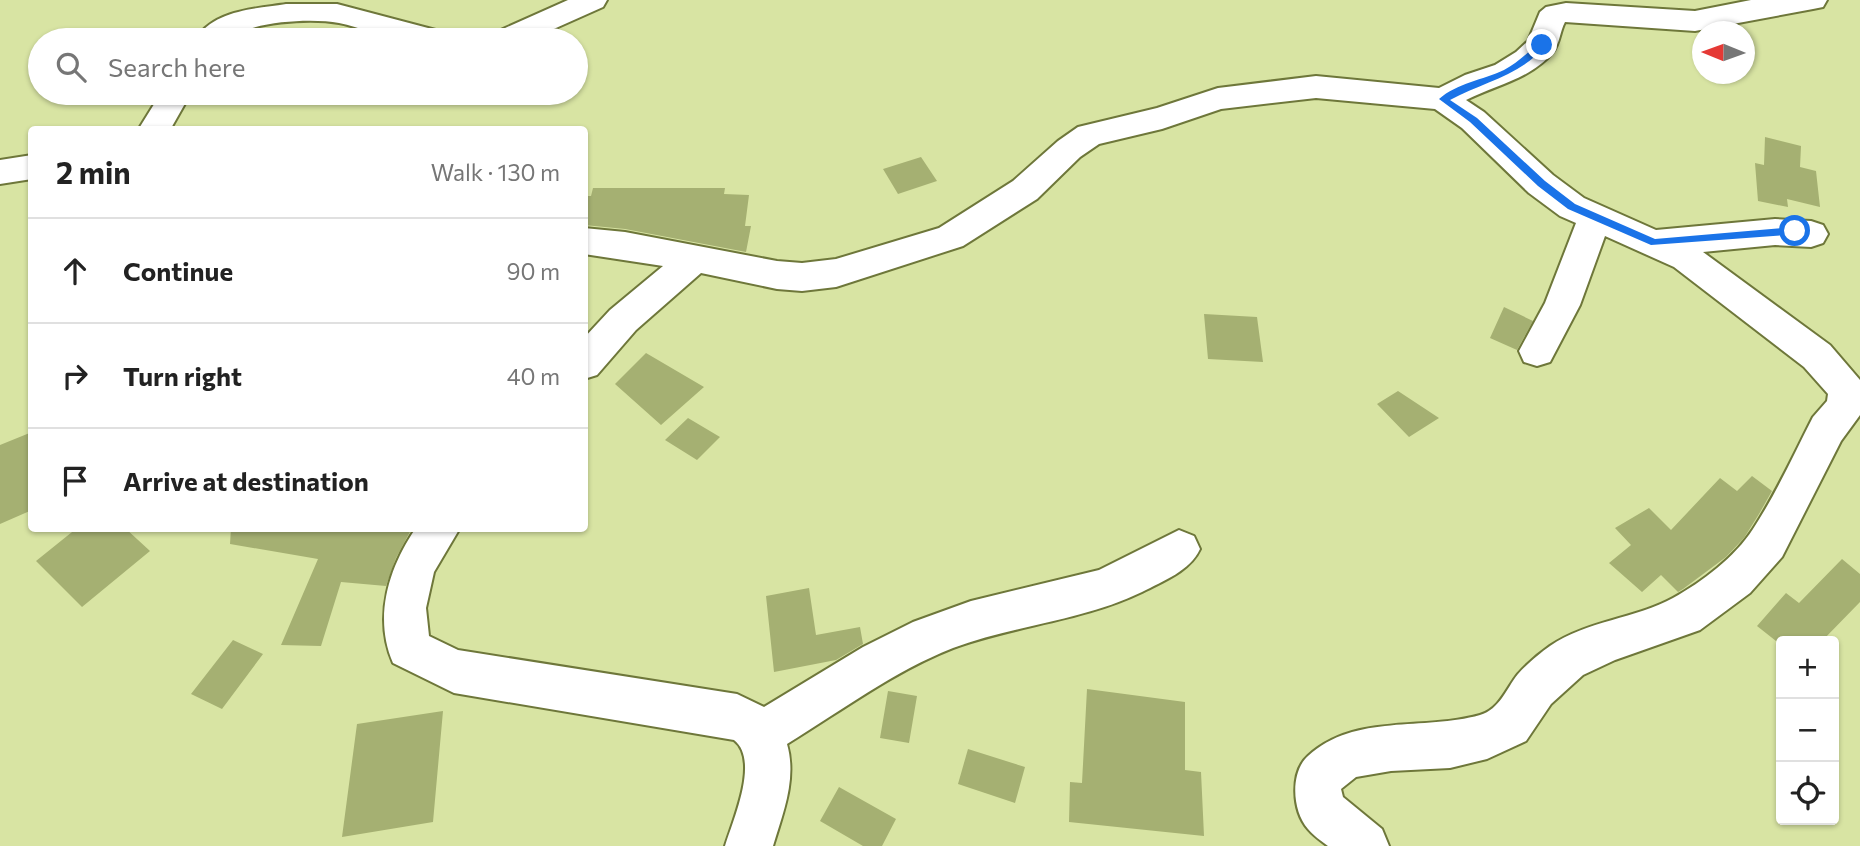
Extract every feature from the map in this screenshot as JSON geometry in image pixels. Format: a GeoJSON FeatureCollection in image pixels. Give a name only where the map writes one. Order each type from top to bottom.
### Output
{"type":"FeatureCollection","features":[{"type":"Feature","properties":{"kind":"street"},"geometry":{"type":"LineString","coordinates":[[222,28],[243,0]]}},
{"type":"Feature","properties":{"kind":"street"},"geometry":{"type":"LineString","coordinates":[[531,28],[593,0]]}},
{"type":"Feature","properties":{"kind":"street"},"geometry":{"type":"LineString","coordinates":[[1443,99],[1476,82],[1507,72],[1527,59],[1542,45],[1550,19],[1568,6],[1669,21],[1695,21],[1813,0]]}},
{"type":"Feature","properties":{"kind":"street"},"geometry":{"type":"LineString","coordinates":[[229,28],[248,19],[286,13],[337,13],[392,28]]}},
{"type":"Feature","properties":{"kind":"street"},"geometry":{"type":"LineString","coordinates":[[588,241],[625,245],[694,260],[802,277],[836,273],[951,237],[1025,190],[1069,149],[1089,135],[1161,118],[1217,99],[1316,87],[1443,99],[1474,120],[1541,184],[1572,207],[1655,243],[1695,265],[1817,356],[1839,379],[1847,392],[1845,407],[1827,429],[1767,544],[1735,579],[1685,615],[1606,642],[1567,660],[1535,688],[1510,726],[1487,736],[1450,745],[1391,748],[1348,756],[1322,774],[1317,786],[1323,811],[1365,846]]}},
{"type":"Feature","properties":{"kind":"street"},"geometry":{"type":"LineString","coordinates":[[156,126],[169,105]]}},
{"type":"Feature","properties":{"kind":"street"},"geometry":{"type":"LineString","coordinates":[[0,172],[28,168]]}},
{"type":"Feature","properties":{"kind":"street"},"geometry":{"type":"LineString","coordinates":[[1537,351],[1562,305],[1595,218]]}},
{"type":"Feature","properties":{"kind":"street"},"geometry":{"type":"LineString","coordinates":[[1655,243],[1775,232],[1811,234]]}},
{"type":"Feature","properties":{"kind":"street"},"geometry":{"type":"LineString","coordinates":[[588,359],[623,320],[694,260]]}},
{"type":"Feature","properties":{"kind":"street"},"geometry":{"type":"LineString","coordinates":[[437,532],[415,565],[405,608],[408,648],[454,671],[737,718],[755,727],[765,743],[768,779],[749,846]]}},
{"type":"Feature","properties":{"kind":"street"},"geometry":{"type":"LineString","coordinates":[[760,735],[846,681],[914,645],[954,628],[1012,610],[1088,593],[1132,577],[1179,549]]}},
{"type":"Feature","properties":{"kind":"building"},"geometry":{"type":"Polygon","coordinates":[[[1765,137],[1801,146],[1800,167],[1816,171],[1820,207],[1787,199],[1788,207],[1758,201],[1755,163],[1764,165],[1765,137]]]}},
{"type":"Feature","properties":{"kind":"building"},"geometry":{"type":"Polygon","coordinates":[[[921,157],[937,181],[898,194],[883,169],[921,157]]]}},
{"type":"Feature","properties":{"kind":"building"},"geometry":{"type":"Polygon","coordinates":[[[593,188],[725,188],[724,194],[749,195],[745,226],[751,226],[746,252],[625,229],[588,225],[588,196],[591,196],[593,188]]]}},
{"type":"Feature","properties":{"kind":"building"},"geometry":{"type":"Polygon","coordinates":[[[1504,307],[1533,321],[1517,350],[1490,338],[1504,307]]]}},
{"type":"Feature","properties":{"kind":"building"},"geometry":{"type":"Polygon","coordinates":[[[1204,314],[1257,317],[1263,362],[1208,359],[1204,314]]]}},
{"type":"Feature","properties":{"kind":"building"},"geometry":{"type":"Polygon","coordinates":[[[646,353],[704,387],[661,425],[615,384],[646,353]]]}},
{"type":"Feature","properties":{"kind":"building"},"geometry":{"type":"Polygon","coordinates":[[[1398,391],[1439,418],[1409,437],[1377,404],[1398,391]]]}},
{"type":"Feature","properties":{"kind":"building"},"geometry":{"type":"Polygon","coordinates":[[[688,418],[720,437],[697,460],[665,440],[688,418]]]}},
{"type":"Feature","properties":{"kind":"building"},"geometry":{"type":"Polygon","coordinates":[[[28,434],[28,512],[0,524],[0,445],[28,434]]]}},
{"type":"Feature","properties":{"kind":"building"},"geometry":{"type":"Polygon","coordinates":[[[1752,476],[1772,491],[1759,514],[1744,538],[1726,557],[1683,589],[1678,592],[1661,575],[1642,592],[1609,563],[1631,545],[1615,528],[1649,508],[1671,530],[1720,478],[1737,491],[1752,476]]]}},
{"type":"Feature","properties":{"kind":"building"},"geometry":{"type":"Polygon","coordinates":[[[72,532],[129,532],[150,551],[82,607],[36,561],[72,532]]]}},
{"type":"Feature","properties":{"kind":"building"},"geometry":{"type":"Polygon","coordinates":[[[231,532],[410,532],[396,558],[386,586],[341,582],[321,646],[281,645],[318,559],[230,544],[231,532]]]}},
{"type":"Feature","properties":{"kind":"building"},"geometry":{"type":"Polygon","coordinates":[[[1842,559],[1860,574],[1860,602],[1827,636],[1776,636],[1776,641],[1757,626],[1786,593],[1799,603],[1842,559]]]}},
{"type":"Feature","properties":{"kind":"building"},"geometry":{"type":"Polygon","coordinates":[[[809,588],[816,635],[860,627],[863,644],[836,660],[774,672],[766,596],[809,588]]]}},
{"type":"Feature","properties":{"kind":"building"},"geometry":{"type":"Polygon","coordinates":[[[233,640],[263,654],[222,709],[191,694],[233,640]]]}},
{"type":"Feature","properties":{"kind":"building"},"geometry":{"type":"Polygon","coordinates":[[[1087,689],[1185,702],[1185,770],[1201,772],[1204,836],[1069,822],[1070,782],[1082,783],[1087,689]]]}},
{"type":"Feature","properties":{"kind":"building"},"geometry":{"type":"Polygon","coordinates":[[[888,691],[917,696],[909,743],[880,738],[888,691]]]}},
{"type":"Feature","properties":{"kind":"building"},"geometry":{"type":"Polygon","coordinates":[[[443,711],[433,822],[342,837],[357,724],[443,711]]]}},
{"type":"Feature","properties":{"kind":"building"},"geometry":{"type":"Polygon","coordinates":[[[968,749],[1025,767],[1015,803],[958,784],[968,749]]]}},
{"type":"Feature","properties":{"kind":"building"},"geometry":{"type":"Polygon","coordinates":[[[839,787],[896,819],[882,846],[863,846],[820,821],[839,787]]]}},
{"type":"Feature","properties":{"kind":"route"},"geometry":{"type":"LineString","coordinates":[[1542,45],[1507,72],[1476,82],[1443,99],[1474,120],[1541,184],[1572,207],[1655,243],[1795,231]]}}]}
